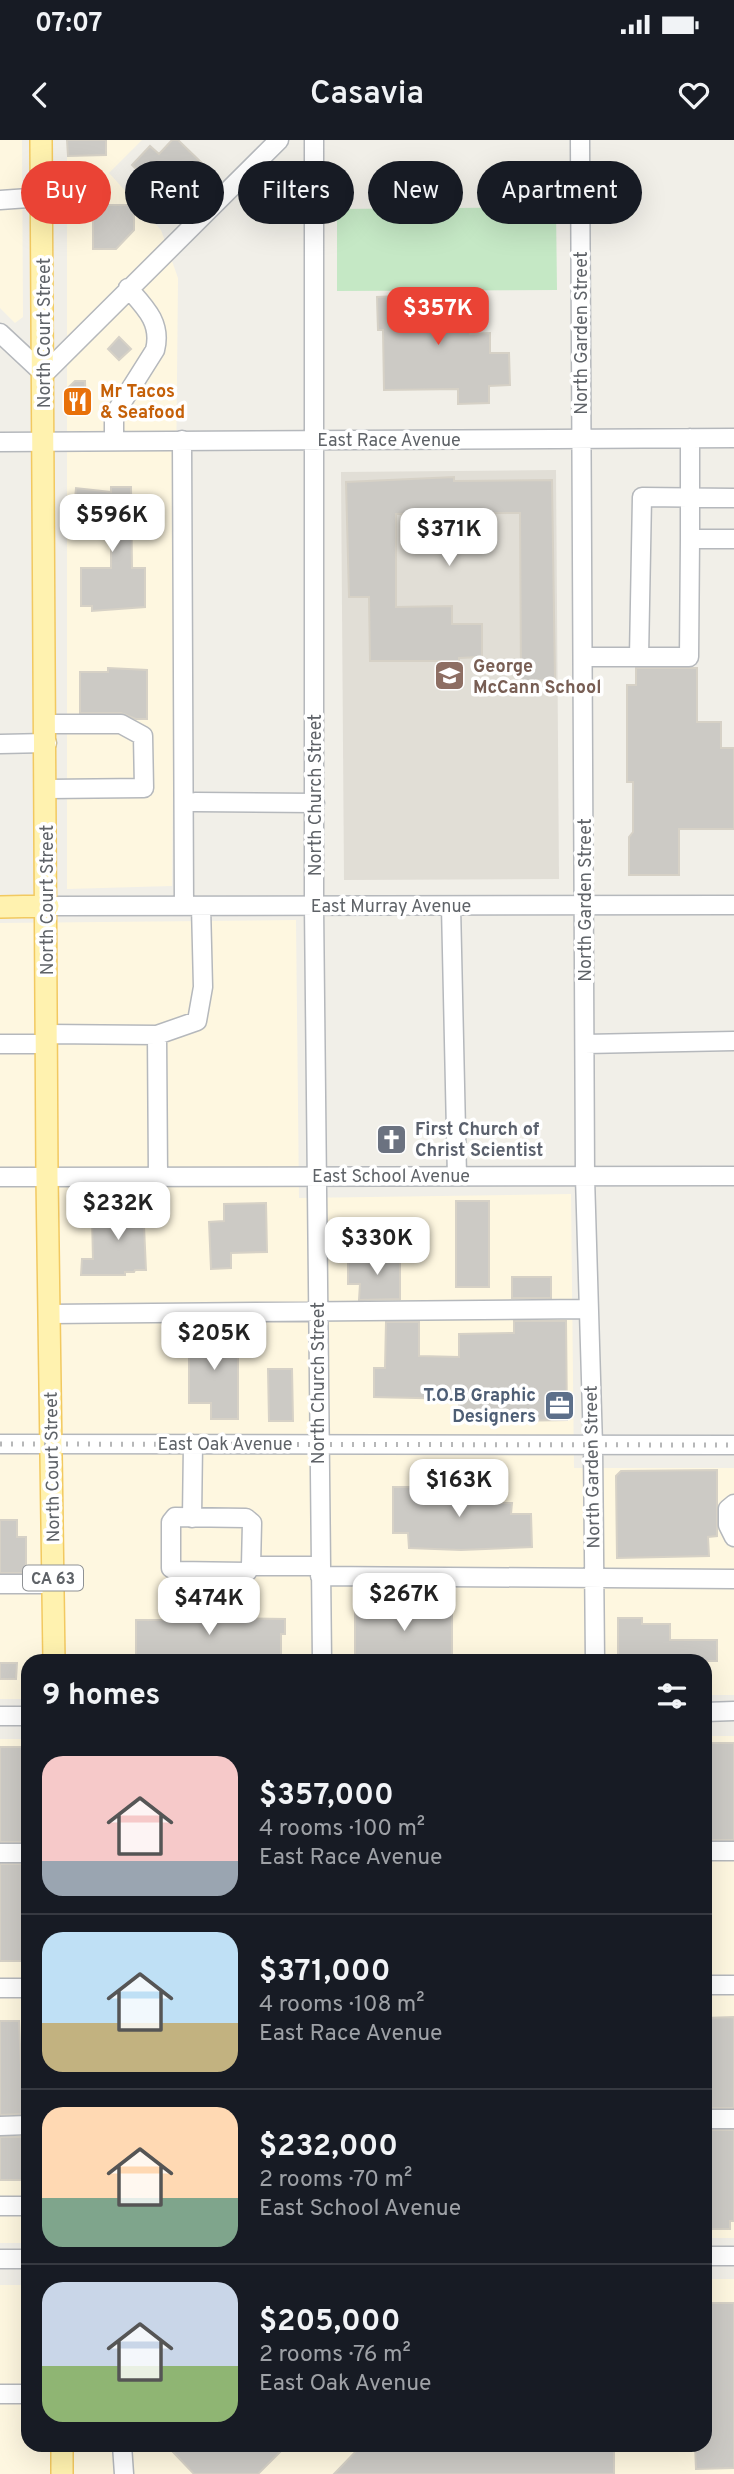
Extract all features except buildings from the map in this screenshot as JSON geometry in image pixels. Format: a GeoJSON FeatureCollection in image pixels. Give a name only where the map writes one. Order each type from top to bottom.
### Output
{"type":"FeatureCollection","features":[{"type":"Feature","properties":{"kind":"main road","name":"North Court Street"},"geometry":{"type":"LineString","coordinates":[[41,140],[42,161]]}},
{"type":"Feature","properties":{"kind":"main road","name":"North Court Street"},"geometry":{"type":"LineString","coordinates":[[43,224],[47,1177],[54,1654]]}},
{"type":"Feature","properties":{"kind":"main road"},"geometry":{"type":"LineString","coordinates":[[0,907],[48,906]]}},
{"type":"Feature","properties":{"kind":"main road"},"geometry":{"type":"LineString","coordinates":[[62,2452],[62,2474]]}},
{"type":"Feature","properties":{"kind":"street"},"geometry":{"type":"LineString","coordinates":[[0,333],[44,374],[279,140]]}},
{"type":"Feature","properties":{"kind":"street","name":"North Church Street"},"geometry":{"type":"LineString","coordinates":[[314,140],[314,906],[322,1654]]}},
{"type":"Feature","properties":{"kind":"street","name":"North Garden Street"},"geometry":{"type":"LineString","coordinates":[[580,140],[585,1177],[593,1446],[595,1654]]}},
{"type":"Feature","properties":{"kind":"street"},"geometry":{"type":"LineString","coordinates":[[3,195],[21,196]]}},
{"type":"Feature","properties":{"kind":"street"},"geometry":{"type":"LineString","coordinates":[[114,441],[114,415],[155,350],[158,338],[149,313],[128,288]]}},
{"type":"Feature","properties":{"kind":"street"},"geometry":{"type":"LineString","coordinates":[[583,657],[689,657],[690,438]]}},
{"type":"Feature","properties":{"kind":"street","name":"East Race Avenue"},"geometry":{"type":"LineString","coordinates":[[0,442],[734,438]]}},
{"type":"Feature","properties":{"kind":"street"},"geometry":{"type":"LineString","coordinates":[[0,1044],[47,1039],[157,1035],[197,1021],[203,987],[192,906],[182,440]]}},
{"type":"Feature","properties":{"kind":"street"},"geometry":{"type":"LineString","coordinates":[[639,657],[642,498],[734,498]]}},
{"type":"Feature","properties":{"kind":"street"},"geometry":{"type":"LineString","coordinates":[[690,539],[734,539]]}},
{"type":"Feature","properties":{"kind":"street"},"geometry":{"type":"LineString","coordinates":[[0,744],[47,734],[121,724],[143,736],[144,788],[47,789]]}},
{"type":"Feature","properties":{"kind":"street"},"geometry":{"type":"LineString","coordinates":[[195,802],[315,803]]}},
{"type":"Feature","properties":{"kind":"street","name":"East Murray Avenue"},"geometry":{"type":"LineString","coordinates":[[48,906],[734,905]]}},
{"type":"Feature","properties":{"kind":"street"},"geometry":{"type":"LineString","coordinates":[[451,906],[457,1176]]}},
{"type":"Feature","properties":{"kind":"street"},"geometry":{"type":"LineString","coordinates":[[157,1035],[158,1176]]}},
{"type":"Feature","properties":{"kind":"street"},"geometry":{"type":"LineString","coordinates":[[585,1044],[734,1041]]}},
{"type":"Feature","properties":{"kind":"street","name":"East School Avenue"},"geometry":{"type":"LineString","coordinates":[[0,1177],[734,1176]]}},
{"type":"Feature","properties":{"kind":"street"},"geometry":{"type":"LineString","coordinates":[[50,1314],[587,1309]]}},
{"type":"Feature","properties":{"kind":"street","name":"East Oak Avenue"},"geometry":{"type":"LineString","coordinates":[[0,1444],[734,1445]]}},
{"type":"Feature","properties":{"kind":"street"},"geometry":{"type":"LineString","coordinates":[[192,1444],[192,1518]]}},
{"type":"Feature","properties":{"kind":"street"},"geometry":{"type":"LineString","coordinates":[[734,1504],[728,1509],[728,1525],[734,1537]]}},
{"type":"Feature","properties":{"kind":"street"},"geometry":{"type":"LineString","coordinates":[[175,1517],[246,1518],[252,1523],[251,1566],[247,1572],[176,1572],[171,1568],[171,1522],[175,1517]]}},
{"type":"Feature","properties":{"kind":"street"},"geometry":{"type":"LineString","coordinates":[[251,1566],[320,1571],[594,1580],[734,1579]]}},
{"type":"Feature","properties":{"kind":"street"},"geometry":{"type":"LineString","coordinates":[[0,1584],[53,1584]]}},
{"type":"Feature","properties":{"kind":"street"},"geometry":{"type":"LineString","coordinates":[[712,1712],[734,1712]]}},
{"type":"Feature","properties":{"kind":"street"},"geometry":{"type":"LineString","coordinates":[[0,1716],[21,1716]]}},
{"type":"Feature","properties":{"kind":"street"},"geometry":{"type":"LineString","coordinates":[[712,1851],[734,1851]]}},
{"type":"Feature","properties":{"kind":"street"},"geometry":{"type":"LineString","coordinates":[[0,1853],[21,1853]]}},
{"type":"Feature","properties":{"kind":"street"},"geometry":{"type":"LineString","coordinates":[[712,1985],[734,1984]]}},
{"type":"Feature","properties":{"kind":"street"},"geometry":{"type":"LineString","coordinates":[[0,1988],[21,1988]]}},
{"type":"Feature","properties":{"kind":"street"},"geometry":{"type":"LineString","coordinates":[[712,2119],[734,2119]]}},
{"type":"Feature","properties":{"kind":"street"},"geometry":{"type":"LineString","coordinates":[[0,2126],[21,2125]]}},
{"type":"Feature","properties":{"kind":"street"},"geometry":{"type":"LineString","coordinates":[[0,2206],[21,2206]]}},
{"type":"Feature","properties":{"kind":"street"},"geometry":{"type":"LineString","coordinates":[[712,2256],[734,2256]]}},
{"type":"Feature","properties":{"kind":"street"},"geometry":{"type":"LineString","coordinates":[[0,2259],[21,2259]]}},
{"type":"Feature","properties":{"kind":"street"},"geometry":{"type":"LineString","coordinates":[[0,2394],[21,2394]]}},
{"type":"Feature","properties":{"kind":"street"},"geometry":{"type":"LineString","coordinates":[[122,2452],[124,2474]]}},
{"type":"Feature","properties":{"kind":"shaded area"},"geometry":{"type":"Polygon","coordinates":[[[0,140],[22,140],[23,317],[15,323],[0,308],[0,140]]]}},
{"type":"Feature","properties":{"kind":"shaded area"},"geometry":{"type":"Polygon","coordinates":[[[67,140],[142,140],[111,171],[111,161],[67,161],[67,140]]]}},
{"type":"Feature","properties":{"kind":"shaded area"},"geometry":{"type":"Polygon","coordinates":[[[111,175],[125,191],[125,224],[156,224],[161,230],[178,278],[172,886],[67,889],[67,224],[111,224],[111,175]]]}},
{"type":"Feature","properties":{"kind":"shaded area","name":"George McCann School"},"geometry":{"type":"Polygon","coordinates":[[[556,470],[559,879],[344,880],[341,472],[556,470]]]}},
{"type":"Feature","properties":{"kind":"shaded area"},"geometry":{"type":"Polygon","coordinates":[[[296,920],[299,1198],[571,1194],[574,1468],[734,1468],[734,1695],[712,1695],[712,1654],[21,1654],[21,1699],[0,1699],[0,923],[296,920]]]}},
{"type":"Feature","properties":{"kind":"shaded area"},"geometry":{"type":"Polygon","coordinates":[[[712,1736],[734,1736],[734,2238],[712,2238],[712,1736]]]}},
{"type":"Feature","properties":{"kind":"shaded area"},"geometry":{"type":"Polygon","coordinates":[[[0,1739],[21,1739],[21,2243],[0,2243],[0,1739]]]}},
{"type":"Feature","properties":{"kind":"shaded area"},"geometry":{"type":"Polygon","coordinates":[[[712,2279],[734,2279],[734,2474],[0,2474],[0,2285],[21,2285],[21,2452],[712,2452],[712,2279]]]}},
{"type":"Feature","properties":{"kind":"green space"},"geometry":{"type":"Polygon","coordinates":[[[463,208],[477,208],[477,224],[556,224],[557,290],[337,291],[337,224],[354,224],[354,209],[368,209],[368,224],[463,224],[463,208]]]}},
{"type":"Feature","properties":{"kind":"railway"},"geometry":{"type":"LineString","coordinates":[[0,1444],[734,1445]]}},
{"type":"Feature","properties":{"kind":"place","name":"Mr Tacos & Seafood"},"geometry":{"type":"Point","coordinates":[77,401]}},
{"type":"Feature","properties":{"kind":"place","name":"George McCann School"},"geometry":{"type":"Point","coordinates":[450,676]}},
{"type":"Feature","properties":{"kind":"place","name":"First Church of Christ Scientist"},"geometry":{"type":"Point","coordinates":[392,1139]}},
{"type":"Feature","properties":{"kind":"place","name":"T.O.B Graphic Designers"},"geometry":{"type":"Point","coordinates":[559,1405]}}]}
